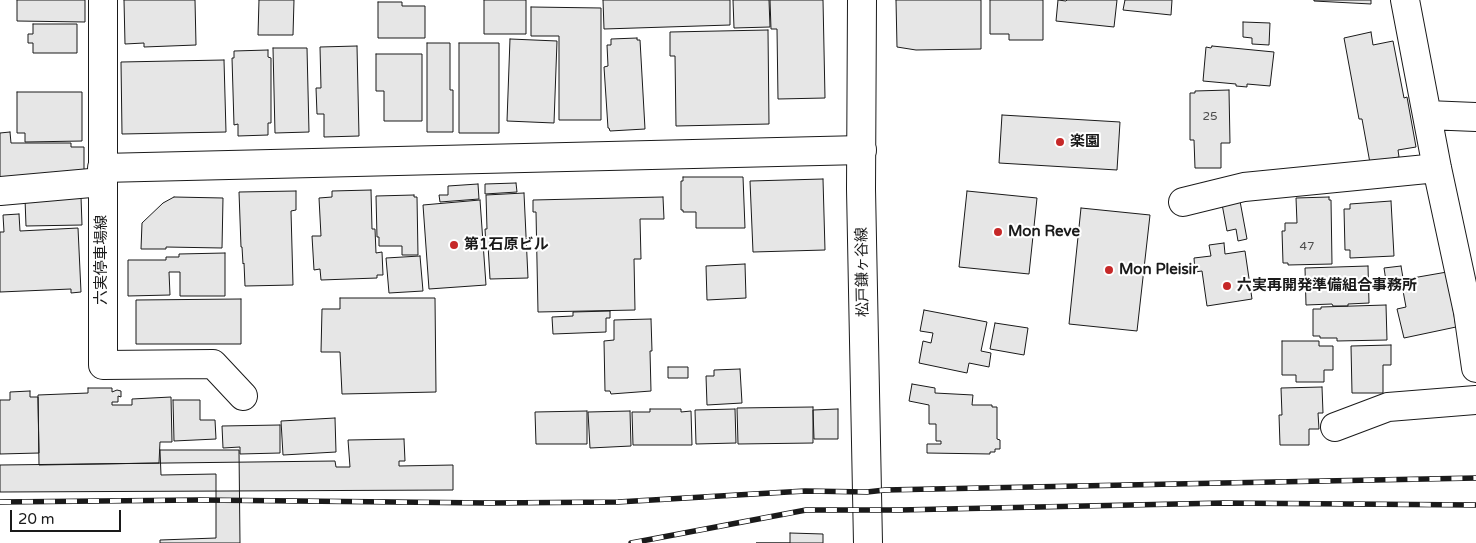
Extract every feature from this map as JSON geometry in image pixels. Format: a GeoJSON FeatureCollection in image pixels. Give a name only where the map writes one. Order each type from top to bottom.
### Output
{"type":"FeatureCollection","features":[{"type":"Feature","properties":{"kind":"street","name":"六実停車場線"},"geometry":{"type":"LineString","coordinates":[[103,0],[103,365],[213,364],[243,396]]}},
{"type":"Feature","properties":{"kind":"street","name":"松戸鎌ヶ谷線"},"geometry":{"type":"LineString","coordinates":[[862,0],[861,199],[868,543]]}},
{"type":"Feature","properties":{"kind":"street"},"geometry":{"type":"LineString","coordinates":[[1404,0],[1437,168],[1472,312],[1476,368]]}},
{"type":"Feature","properties":{"kind":"street"},"geometry":{"type":"LineString","coordinates":[[1427,115],[1476,118]]}},
{"type":"Feature","properties":{"kind":"street"},"geometry":{"type":"LineString","coordinates":[[0,191],[102,175],[862,150]]}},
{"type":"Feature","properties":{"kind":"street"},"geometry":{"type":"LineString","coordinates":[[1183,202],[1244,187],[1437,168]]}},
{"type":"Feature","properties":{"kind":"street"},"geometry":{"type":"LineString","coordinates":[[1335,427],[1388,407],[1476,400]]}},
{"type":"Feature","properties":{"kind":"building"},"geometry":{"type":"Polygon","coordinates":[[[17,0],[85,0],[85,22],[17,21],[17,0]]]}},
{"type":"Feature","properties":{"kind":"building"},"geometry":{"type":"Polygon","coordinates":[[[124,0],[195,0],[196,45],[144,47],[144,43],[125,44],[124,0]]]}},
{"type":"Feature","properties":{"kind":"building"},"geometry":{"type":"Polygon","coordinates":[[[259,0],[294,0],[293,35],[258,35],[259,0]]]}},
{"type":"Feature","properties":{"kind":"building"},"geometry":{"type":"Polygon","coordinates":[[[484,0],[526,0],[526,34],[484,34],[484,0]]]}},
{"type":"Feature","properties":{"kind":"building"},"geometry":{"type":"Polygon","coordinates":[[[603,0],[730,0],[730,25],[604,29],[603,0]]]}},
{"type":"Feature","properties":{"kind":"building"},"geometry":{"type":"Polygon","coordinates":[[[733,0],[769,0],[770,27],[734,28],[733,0]]]}},
{"type":"Feature","properties":{"kind":"building"},"geometry":{"type":"Polygon","coordinates":[[[770,0],[823,0],[825,98],[778,99],[777,29],[771,29],[770,0]]]}},
{"type":"Feature","properties":{"kind":"building"},"geometry":{"type":"Polygon","coordinates":[[[896,0],[981,0],[981,49],[916,50],[897,47],[896,0]]]}},
{"type":"Feature","properties":{"kind":"building"},"geometry":{"type":"Polygon","coordinates":[[[990,0],[1043,0],[1043,40],[1009,40],[1009,34],[990,34],[990,0]]]}},
{"type":"Feature","properties":{"kind":"building"},"geometry":{"type":"Polygon","coordinates":[[[1058,0],[1117,0],[1114,27],[1056,21],[1058,0]]]}},
{"type":"Feature","properties":{"kind":"building"},"geometry":{"type":"Polygon","coordinates":[[[1125,0],[1172,0],[1171,15],[1123,10],[1125,0]]]}},
{"type":"Feature","properties":{"kind":"building"},"geometry":{"type":"Polygon","coordinates":[[[1371,0],[1371,4],[1314,1],[1371,0]]]}},
{"type":"Feature","properties":{"kind":"building"},"geometry":{"type":"Polygon","coordinates":[[[378,2],[402,2],[402,6],[425,6],[425,38],[378,38],[378,2]]]}},
{"type":"Feature","properties":{"kind":"building"},"geometry":{"type":"Polygon","coordinates":[[[531,7],[601,8],[601,120],[559,120],[559,36],[531,36],[531,7]]]}},
{"type":"Feature","properties":{"kind":"building"},"geometry":{"type":"Polygon","coordinates":[[[1243,22],[1270,23],[1269,45],[1252,44],[1252,38],[1243,37],[1243,22]]]}},
{"type":"Feature","properties":{"kind":"building"},"geometry":{"type":"Polygon","coordinates":[[[33,24],[77,24],[77,53],[33,53],[33,43],[28,43],[28,34],[33,34],[33,24]]]}},
{"type":"Feature","properties":{"kind":"building"},"geometry":{"type":"Polygon","coordinates":[[[768,30],[769,124],[676,126],[675,56],[670,56],[670,32],[768,30]]]}},
{"type":"Feature","properties":{"kind":"building"},"geometry":{"type":"Polygon","coordinates":[[[1371,32],[1373,45],[1393,41],[1404,98],[1407,97],[1416,147],[1398,150],[1399,157],[1370,163],[1362,119],[1359,119],[1344,38],[1371,32]]]}},
{"type":"Feature","properties":{"kind":"building"},"geometry":{"type":"Polygon","coordinates":[[[637,38],[637,40],[640,40],[645,129],[610,131],[608,128],[604,67],[608,66],[607,45],[611,45],[611,39],[637,38]]]}},
{"type":"Feature","properties":{"kind":"building"},"geometry":{"type":"Polygon","coordinates":[[[510,39],[557,41],[554,123],[507,121],[510,39]]]}},
{"type":"Feature","properties":{"kind":"building"},"geometry":{"type":"Polygon","coordinates":[[[427,43],[450,43],[450,90],[453,90],[453,132],[427,132],[427,43]]]}},
{"type":"Feature","properties":{"kind":"building"},"geometry":{"type":"Polygon","coordinates":[[[459,43],[499,43],[499,133],[459,133],[459,43]]]}},
{"type":"Feature","properties":{"kind":"building"},"geometry":{"type":"Polygon","coordinates":[[[357,46],[359,136],[324,137],[324,114],[317,114],[316,88],[321,88],[320,47],[357,46]]]}},
{"type":"Feature","properties":{"kind":"building"},"geometry":{"type":"Polygon","coordinates":[[[1212,46],[1274,52],[1270,86],[1247,84],[1247,87],[1203,81],[1206,47],[1211,48],[1212,46]]]}},
{"type":"Feature","properties":{"kind":"building"},"geometry":{"type":"Polygon","coordinates":[[[273,48],[307,48],[309,132],[275,133],[273,48]]]}},
{"type":"Feature","properties":{"kind":"building"},"geometry":{"type":"Polygon","coordinates":[[[268,50],[268,57],[271,58],[271,123],[268,123],[268,135],[238,136],[238,124],[234,125],[232,58],[234,58],[234,51],[268,50]]]}},
{"type":"Feature","properties":{"kind":"building"},"geometry":{"type":"Polygon","coordinates":[[[376,54],[422,54],[422,121],[384,121],[384,91],[376,91],[376,54]]]}},
{"type":"Feature","properties":{"kind":"building"},"geometry":{"type":"Polygon","coordinates":[[[224,60],[226,132],[122,134],[121,62],[224,60]]]}},
{"type":"Feature","properties":{"kind":"building"},"geometry":{"type":"Polygon","coordinates":[[[1229,90],[1230,143],[1221,143],[1221,168],[1195,168],[1194,140],[1190,140],[1190,93],[1195,93],[1195,91],[1229,90]]]}},
{"type":"Feature","properties":{"kind":"building"},"geometry":{"type":"Polygon","coordinates":[[[17,92],[82,92],[82,141],[25,142],[25,133],[17,133],[17,92]]]}},
{"type":"Feature","properties":{"kind":"building","name":"楽園"},"geometry":{"type":"Polygon","coordinates":[[[1002,115],[1120,122],[1117,170],[999,163],[1002,115]]]}},
{"type":"Feature","properties":{"kind":"building"},"geometry":{"type":"Polygon","coordinates":[[[10,132],[11,143],[71,143],[71,147],[84,147],[84,170],[0,179],[0,133],[10,132]]]}},
{"type":"Feature","properties":{"kind":"building"},"geometry":{"type":"Polygon","coordinates":[[[683,177],[743,177],[745,228],[696,228],[696,212],[683,212],[681,210],[681,181],[683,181],[683,177]]]}},
{"type":"Feature","properties":{"kind":"building"},"geometry":{"type":"Polygon","coordinates":[[[823,179],[825,250],[753,252],[750,181],[823,179]]]}},
{"type":"Feature","properties":{"kind":"building"},"geometry":{"type":"Polygon","coordinates":[[[516,183],[517,192],[485,194],[485,184],[516,183]]]}},
{"type":"Feature","properties":{"kind":"building"},"geometry":{"type":"Polygon","coordinates":[[[478,184],[479,199],[440,202],[439,195],[448,195],[448,186],[478,184]]]}},
{"type":"Feature","properties":{"kind":"building"},"geometry":{"type":"Polygon","coordinates":[[[371,190],[372,229],[375,229],[376,253],[382,252],[383,275],[377,275],[377,278],[321,280],[320,269],[314,270],[312,236],[321,236],[319,198],[332,197],[332,191],[371,190]]]}},
{"type":"Feature","properties":{"kind":"building"},"geometry":{"type":"Polygon","coordinates":[[[296,191],[296,210],[291,211],[293,285],[245,286],[241,247],[239,192],[296,191]]]}},
{"type":"Feature","properties":{"kind":"building","name":"Mon Reve"},"geometry":{"type":"Polygon","coordinates":[[[967,191],[1037,198],[1029,274],[959,267],[967,191]]]}},
{"type":"Feature","properties":{"kind":"building"},"geometry":{"type":"Polygon","coordinates":[[[524,193],[528,278],[490,279],[485,229],[487,229],[486,195],[524,193]]]}},
{"type":"Feature","properties":{"kind":"building"},"geometry":{"type":"Polygon","coordinates":[[[414,195],[414,197],[417,197],[418,255],[402,255],[402,246],[379,246],[376,196],[414,195]]]}},
{"type":"Feature","properties":{"kind":"building"},"geometry":{"type":"Polygon","coordinates":[[[81,197],[82,225],[26,226],[25,199],[81,197]]]}},
{"type":"Feature","properties":{"kind":"building"},"geometry":{"type":"Polygon","coordinates":[[[174,197],[223,198],[222,248],[166,247],[166,249],[141,249],[142,223],[163,203],[174,197]]]}},
{"type":"Feature","properties":{"kind":"building"},"geometry":{"type":"Polygon","coordinates":[[[663,197],[664,219],[640,219],[641,259],[634,259],[635,310],[538,312],[536,212],[533,212],[533,200],[663,197]]]}},
{"type":"Feature","properties":{"kind":"building"},"geometry":{"type":"Polygon","coordinates":[[[1329,197],[1329,200],[1331,200],[1332,264],[1288,265],[1288,263],[1283,263],[1282,231],[1285,231],[1285,223],[1297,223],[1296,198],[1329,197]]]}},
{"type":"Feature","properties":{"kind":"building","name":"第1石原ビル"},"geometry":{"type":"Polygon","coordinates":[[[480,200],[486,285],[429,289],[423,205],[480,200]]]}},
{"type":"Feature","properties":{"kind":"building"},"geometry":{"type":"Polygon","coordinates":[[[1240,201],[1247,239],[1238,241],[1236,229],[1227,231],[1222,204],[1240,201]]]}},
{"type":"Feature","properties":{"kind":"building"},"geometry":{"type":"Polygon","coordinates":[[[1391,201],[1394,256],[1350,258],[1350,250],[1345,250],[1344,209],[1350,209],[1350,204],[1391,201]]]}},
{"type":"Feature","properties":{"kind":"building","name":"Mon Pleisir"},"geometry":{"type":"Polygon","coordinates":[[[1081,208],[1150,215],[1137,331],[1069,324],[1081,208]]]}},
{"type":"Feature","properties":{"kind":"building"},"geometry":{"type":"Polygon","coordinates":[[[19,214],[20,231],[78,228],[81,292],[71,293],[71,289],[0,292],[0,232],[4,232],[3,215],[19,214]]]}},
{"type":"Feature","properties":{"kind":"building","name":"六実再開発準備組合事務所"},"geometry":{"type":"Polygon","coordinates":[[[1224,243],[1225,254],[1245,251],[1252,299],[1207,306],[1202,271],[1195,272],[1194,258],[1211,256],[1209,245],[1224,243]]]}},
{"type":"Feature","properties":{"kind":"building"},"geometry":{"type":"Polygon","coordinates":[[[225,253],[225,296],[180,296],[180,272],[169,272],[170,295],[128,296],[128,260],[166,260],[166,257],[179,257],[179,254],[225,253]]]}},
{"type":"Feature","properties":{"kind":"building"},"geometry":{"type":"Polygon","coordinates":[[[420,256],[423,291],[389,293],[386,258],[420,256]]]}},
{"type":"Feature","properties":{"kind":"building"},"geometry":{"type":"Polygon","coordinates":[[[745,264],[746,298],[707,300],[706,266],[745,264]]]}},
{"type":"Feature","properties":{"kind":"building"},"geometry":{"type":"Polygon","coordinates":[[[1368,266],[1369,303],[1348,304],[1348,306],[1333,306],[1332,304],[1306,305],[1305,268],[1368,266]]]}},
{"type":"Feature","properties":{"kind":"building"},"geometry":{"type":"Polygon","coordinates":[[[1401,266],[1403,278],[1386,281],[1384,268],[1401,266]]]}},
{"type":"Feature","properties":{"kind":"building"},"geometry":{"type":"Polygon","coordinates":[[[1447,272],[1456,327],[1404,338],[1397,309],[1406,307],[1401,280],[1447,272]]]}},
{"type":"Feature","properties":{"kind":"building"},"geometry":{"type":"Polygon","coordinates":[[[340,298],[435,298],[436,392],[342,394],[340,352],[321,352],[322,309],[340,309],[340,298]]]}},
{"type":"Feature","properties":{"kind":"building"},"geometry":{"type":"Polygon","coordinates":[[[241,299],[241,344],[136,344],[136,300],[241,299]]]}},
{"type":"Feature","properties":{"kind":"building"},"geometry":{"type":"Polygon","coordinates":[[[1386,305],[1387,340],[1337,341],[1337,338],[1313,336],[1313,309],[1321,309],[1321,307],[1386,305]]]}},
{"type":"Feature","properties":{"kind":"building"},"geometry":{"type":"Polygon","coordinates":[[[924,310],[987,322],[981,351],[991,353],[989,367],[969,363],[967,373],[919,363],[923,341],[931,343],[933,333],[920,331],[924,310]]]}},
{"type":"Feature","properties":{"kind":"building"},"geometry":{"type":"Polygon","coordinates":[[[610,311],[610,318],[606,318],[606,332],[553,334],[552,317],[573,316],[573,312],[610,311]]]}},
{"type":"Feature","properties":{"kind":"building"},"geometry":{"type":"Polygon","coordinates":[[[651,319],[651,391],[611,394],[610,391],[605,391],[604,341],[614,340],[614,320],[651,319]]]}},
{"type":"Feature","properties":{"kind":"building"},"geometry":{"type":"Polygon","coordinates":[[[995,323],[1028,328],[1024,355],[990,349],[995,323]]]}},
{"type":"Feature","properties":{"kind":"building"},"geometry":{"type":"Polygon","coordinates":[[[1282,341],[1319,341],[1319,346],[1333,346],[1333,370],[1324,370],[1324,382],[1296,382],[1296,375],[1282,375],[1282,341]]]}},
{"type":"Feature","properties":{"kind":"building"},"geometry":{"type":"Polygon","coordinates":[[[1391,345],[1391,365],[1383,365],[1383,393],[1352,393],[1351,346],[1391,345]]]}},
{"type":"Feature","properties":{"kind":"building"},"geometry":{"type":"Polygon","coordinates":[[[668,367],[688,367],[688,378],[668,378],[668,367]]]}},
{"type":"Feature","properties":{"kind":"building"},"geometry":{"type":"Polygon","coordinates":[[[740,369],[742,403],[707,405],[706,376],[714,376],[714,370],[740,369]]]}},
{"type":"Feature","properties":{"kind":"building"},"geometry":{"type":"Polygon","coordinates":[[[912,384],[935,388],[935,393],[973,395],[972,405],[992,405],[992,407],[997,407],[997,439],[1000,440],[1000,449],[995,449],[995,452],[990,452],[990,454],[927,453],[927,444],[941,444],[941,441],[936,441],[936,424],[929,424],[929,405],[909,401],[912,384]]]}},
{"type":"Feature","properties":{"kind":"building"},"geometry":{"type":"Polygon","coordinates":[[[1322,387],[1323,413],[1318,413],[1319,429],[1309,429],[1309,445],[1280,445],[1279,415],[1282,415],[1281,388],[1322,387]]]}},
{"type":"Feature","properties":{"kind":"building"},"geometry":{"type":"Polygon","coordinates":[[[88,388],[112,388],[112,392],[121,391],[121,397],[118,396],[118,402],[112,402],[112,405],[132,405],[132,399],[171,397],[172,442],[160,442],[159,463],[39,465],[38,395],[88,393],[88,388]]]}},
{"type":"Feature","properties":{"kind":"building"},"geometry":{"type":"Polygon","coordinates":[[[30,391],[30,397],[38,397],[39,453],[0,454],[0,400],[10,400],[10,392],[30,391]]]}},
{"type":"Feature","properties":{"kind":"building"},"geometry":{"type":"Polygon","coordinates":[[[173,400],[200,400],[200,420],[215,420],[216,439],[174,441],[173,400]]]}},
{"type":"Feature","properties":{"kind":"building"},"geometry":{"type":"Polygon","coordinates":[[[813,407],[813,443],[738,444],[737,408],[813,407]]]}},
{"type":"Feature","properties":{"kind":"building"},"geometry":{"type":"Polygon","coordinates":[[[650,409],[681,409],[681,412],[691,411],[692,445],[633,445],[632,412],[650,412],[650,409]]]}},
{"type":"Feature","properties":{"kind":"building"},"geometry":{"type":"Polygon","coordinates":[[[735,409],[736,443],[696,444],[695,410],[735,409]]]}},
{"type":"Feature","properties":{"kind":"building"},"geometry":{"type":"Polygon","coordinates":[[[838,409],[838,439],[814,439],[813,410],[838,409]]]}},
{"type":"Feature","properties":{"kind":"building"},"geometry":{"type":"Polygon","coordinates":[[[587,411],[587,444],[536,444],[535,412],[587,411]]]}},
{"type":"Feature","properties":{"kind":"building"},"geometry":{"type":"Polygon","coordinates":[[[630,411],[631,446],[590,448],[588,412],[630,411]]]}},
{"type":"Feature","properties":{"kind":"building"},"geometry":{"type":"Polygon","coordinates":[[[335,418],[336,452],[283,455],[281,421],[335,418]]]}},
{"type":"Feature","properties":{"kind":"building"},"geometry":{"type":"Polygon","coordinates":[[[280,425],[280,453],[240,454],[240,447],[223,448],[222,426],[280,425]]]}},
{"type":"Feature","properties":{"kind":"building"},"geometry":{"type":"Polygon","coordinates":[[[404,439],[405,461],[399,461],[399,466],[453,465],[453,490],[0,492],[0,465],[335,461],[336,467],[350,467],[348,440],[404,439]]]}},
{"type":"Feature","properties":{"kind":"building"},"geometry":{"type":"Polygon","coordinates":[[[160,450],[239,450],[240,543],[160,543],[160,540],[216,538],[216,474],[161,475],[160,450]]]}},
{"type":"Feature","properties":{"kind":"building"},"geometry":{"type":"Polygon","coordinates":[[[790,533],[823,534],[823,543],[790,543],[790,533]]]}},
{"type":"Feature","properties":{"kind":"railway"},"geometry":{"type":"LineString","coordinates":[[0,502],[200,500],[490,503],[618,502],[805,491],[867,492],[885,490],[1476,478]]}},
{"type":"Feature","properties":{"kind":"railway"},"geometry":{"type":"LineString","coordinates":[[631,543],[806,510],[900,510],[1223,503],[1476,505]]}},
{"type":"Feature","properties":{"kind":"place","name":"楽園"},"geometry":{"type":"Point","coordinates":[1060,142]}},
{"type":"Feature","properties":{"kind":"place","name":"Mon Reve"},"geometry":{"type":"Point","coordinates":[998,232]}},
{"type":"Feature","properties":{"kind":"place","name":"第1石原ビル"},"geometry":{"type":"Point","coordinates":[454,245]}},
{"type":"Feature","properties":{"kind":"place","name":"Mon Pleisir"},"geometry":{"type":"Point","coordinates":[1109,270]}},
{"type":"Feature","properties":{"kind":"place","name":"六実再開発準備組合事務所"},"geometry":{"type":"Point","coordinates":[1227,286]}}]}
